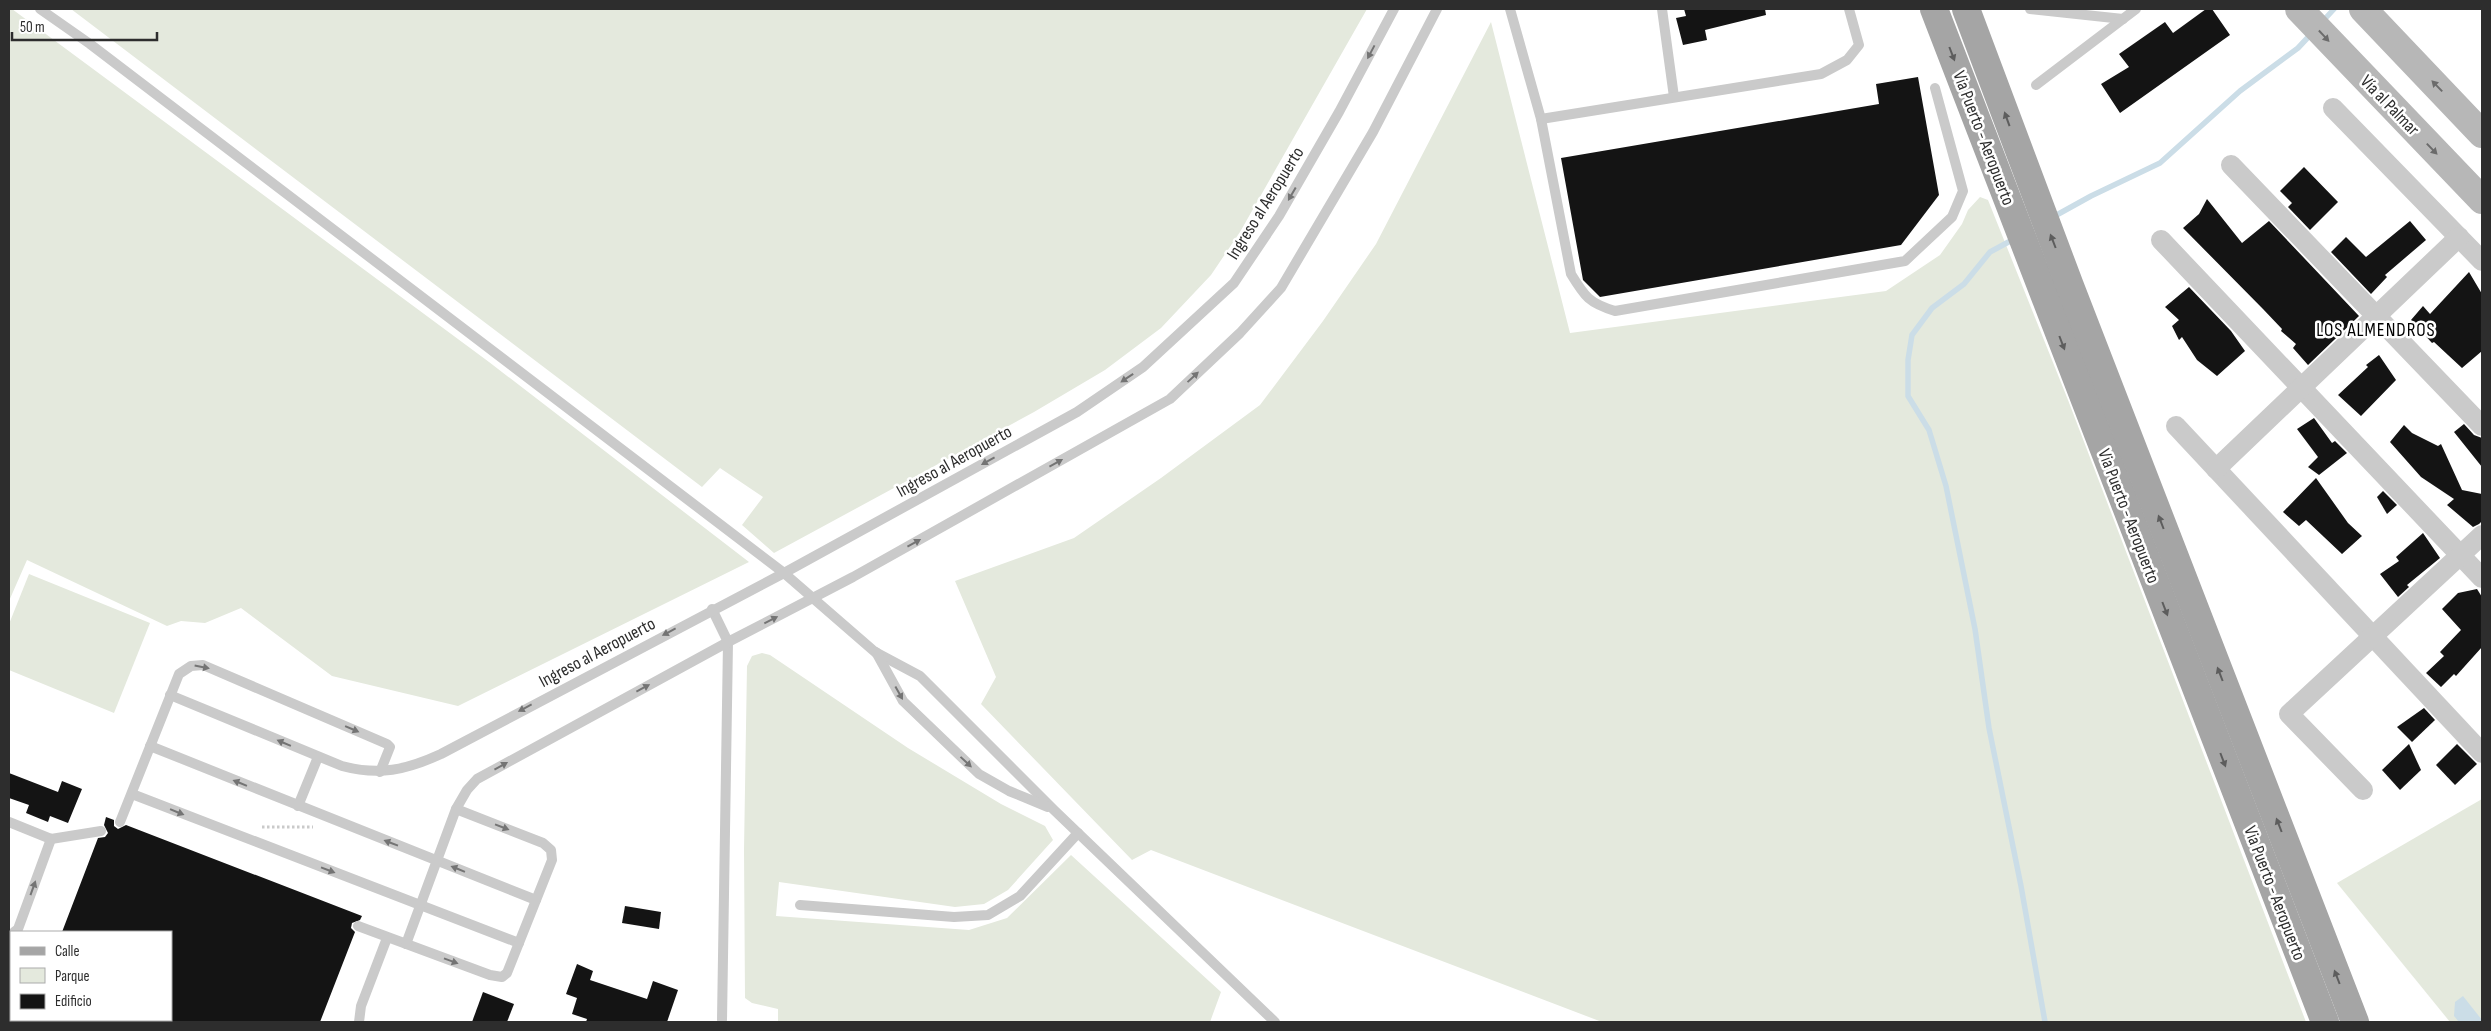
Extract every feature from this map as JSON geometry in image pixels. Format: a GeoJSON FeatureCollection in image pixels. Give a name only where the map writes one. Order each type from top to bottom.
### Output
{"type":"FeatureCollection","features":[{"type":"Feature","properties":{"kind":"main road","name":"Via Puerto - Aeropuerto"},"geometry":{"type":"LineString","coordinates":[[1934,9],[2325,1022]]}},
{"type":"Feature","properties":{"kind":"main road","name":"Via Puerto - Aeropuerto"},"geometry":{"type":"LineString","coordinates":[[1966,9],[2070,286],[2354,1022]]}},
{"type":"Feature","properties":{"kind":"main road","name":"Vía al Palmar"},"geometry":{"type":"LineString","coordinates":[[2299,9],[2482,200]]}},
{"type":"Feature","properties":{"kind":"main road"},"geometry":{"type":"LineString","coordinates":[[2363,9],[2479,123]]}},
{"type":"Feature","properties":{"kind":"street"},"geometry":{"type":"LineString","coordinates":[[2333,108],[2482,261]]}},
{"type":"Feature","properties":{"kind":"street"},"geometry":{"type":"LineString","coordinates":[[2231,165],[2482,426]]}},
{"type":"Feature","properties":{"kind":"street"},"geometry":{"type":"LineString","coordinates":[[2216,468],[2300,386],[2459,237]]}},
{"type":"Feature","properties":{"kind":"street"},"geometry":{"type":"LineString","coordinates":[[2161,240],[2482,578]]}},
{"type":"Feature","properties":{"kind":"street"},"geometry":{"type":"LineString","coordinates":[[2176,426],[2482,753]]}},
{"type":"Feature","properties":{"kind":"street"},"geometry":{"type":"LineString","coordinates":[[2363,790],[2289,714],[2482,535]]}},
{"type":"Feature","properties":{"kind":"lane"},"geometry":{"type":"LineString","coordinates":[[40,9],[90,44],[784,573],[875,652],[920,676],[1054,810],[1275,1022]]}},
{"type":"Feature","properties":{"kind":"lane","name":"Ingreso al Aeropuerto"},"geometry":{"type":"LineString","coordinates":[[170,695],[318,757],[362,771],[380,772],[406,767],[441,754],[712,609],[784,573],[1076,412],[1143,367],[1181,334],[1234,283],[1279,216],[1339,112],[1394,9]]}},
{"type":"Feature","properties":{"kind":"lane"},"geometry":{"type":"LineString","coordinates":[[406,944],[456,809],[463,796],[477,779],[728,642],[815,598],[1170,398],[1211,361],[1281,288],[1372,132],[1437,9]]}},
{"type":"Feature","properties":{"kind":"lane"},"geometry":{"type":"LineString","coordinates":[[1510,9],[1541,119],[1571,274],[1581,290],[1595,305],[1616,311],[1905,261],[1952,217],[1963,191],[1935,88]]}},
{"type":"Feature","properties":{"kind":"lane"},"geometry":{"type":"LineString","coordinates":[[1662,9],[1674,98]]}},
{"type":"Feature","properties":{"kind":"lane"},"geometry":{"type":"LineString","coordinates":[[1541,119],[1821,74],[1847,60],[1859,45],[1849,9]]}},
{"type":"Feature","properties":{"kind":"lane"},"geometry":{"type":"LineString","coordinates":[[2030,9],[2123,19]]}},
{"type":"Feature","properties":{"kind":"lane"},"geometry":{"type":"LineString","coordinates":[[2036,85],[2136,9]]}},
{"type":"Feature","properties":{"kind":"lane"},"geometry":{"type":"LineString","coordinates":[[712,609],[728,642],[722,1020]]}},
{"type":"Feature","properties":{"kind":"lane"},"geometry":{"type":"LineString","coordinates":[[875,652],[903,701],[979,774],[1008,791],[1054,810]]}},
{"type":"Feature","properties":{"kind":"lane"},"geometry":{"type":"LineString","coordinates":[[120,822],[170,695],[182,670],[195,665],[203,665],[387,744],[390,747],[390,752],[380,772]]}},
{"type":"Feature","properties":{"kind":"lane"},"geometry":{"type":"LineString","coordinates":[[150,746],[536,900]]}},
{"type":"Feature","properties":{"kind":"lane"},"geometry":{"type":"LineString","coordinates":[[298,806],[318,757]]}},
{"type":"Feature","properties":{"kind":"lane"},"geometry":{"type":"LineString","coordinates":[[132,794],[519,944]]}},
{"type":"Feature","properties":{"kind":"lane"},"geometry":{"type":"LineString","coordinates":[[358,926],[497,977],[502,977],[510,969],[552,860],[551,850],[543,843],[456,809]]}},
{"type":"Feature","properties":{"kind":"lane"},"geometry":{"type":"LineString","coordinates":[[9,822],[51,838],[101,831]]}},
{"type":"Feature","properties":{"kind":"lane"},"geometry":{"type":"LineString","coordinates":[[800,905],[954,917],[988,915],[1020,896],[1078,833]]}},
{"type":"Feature","properties":{"kind":"lane"},"geometry":{"type":"LineString","coordinates":[[15,931],[18,929],[51,838]]}},
{"type":"Feature","properties":{"kind":"lane"},"geometry":{"type":"LineString","coordinates":[[359,1022],[361,1006],[388,938]]}},
{"type":"Feature","properties":{"kind":"path"},"geometry":{"type":"LineString","coordinates":[[261,827],[315,827]]}},
{"type":"Feature","properties":{"kind":"green space"},"geometry":{"type":"Polygon","coordinates":[[[9,9],[12,9],[489,362],[749,562],[458,706],[332,676],[241,608],[205,623],[181,621],[167,626],[27,560],[9,601],[9,9]]]}},
{"type":"Feature","properties":{"kind":"green space"},"geometry":{"type":"Polygon","coordinates":[[[71,9],[1367,9],[1240,232],[1211,275],[1161,328],[1105,370],[1034,412],[774,553],[742,525],[763,497],[720,468],[702,487],[71,9]]]}},
{"type":"Feature","properties":{"kind":"green space"},"geometry":{"type":"Polygon","coordinates":[[[1491,22],[1570,333],[1886,291],[1940,255],[1962,224],[1968,210],[1980,197],[1988,200],[2068,400],[2306,1022],[1602,1022],[1151,850],[1132,860],[981,704],[996,677],[955,581],[1074,538],[1161,478],[1260,405],[1323,321],[1376,244],[1491,22]]]}},
{"type":"Feature","properties":{"kind":"green space"},"geometry":{"type":"Polygon","coordinates":[[[29,574],[150,623],[114,713],[9,670],[9,624],[29,574]]]}},
{"type":"Feature","properties":{"kind":"green space"},"geometry":{"type":"Polygon","coordinates":[[[762,653],[770,655],[908,748],[1001,804],[1045,826],[1053,840],[1008,890],[984,904],[955,907],[779,882],[776,916],[969,930],[1007,918],[1071,855],[1221,992],[1210,1022],[778,1022],[778,1009],[752,1003],[745,998],[744,850],[747,666],[752,656],[762,653]]]}},
{"type":"Feature","properties":{"kind":"green space"},"geometry":{"type":"Polygon","coordinates":[[[2482,799],[2482,1022],[2450,1022],[2337,883],[2482,799]]]}},
{"type":"Feature","properties":{"kind":"water"},"geometry":{"type":"Polygon","coordinates":[[[2463,996],[2482,1022],[2459,1022],[2454,1016],[2455,1002],[2463,996]]]}},
{"type":"Feature","properties":{"kind":"building"},"geometry":{"type":"Polygon","coordinates":[[[1684,9],[1765,9],[1766,15],[1705,30],[1707,40],[1683,45],[1676,18],[1686,16],[1684,9]]]}},
{"type":"Feature","properties":{"kind":"building"},"geometry":{"type":"Polygon","coordinates":[[[2206,9],[2212,9],[2230,35],[2120,113],[2101,84],[2129,67],[2119,54],[2165,22],[2173,33],[2206,9]]]}},
{"type":"Feature","properties":{"kind":"building"},"geometry":{"type":"Polygon","coordinates":[[[1918,77],[1939,195],[1901,245],[1600,297],[1583,280],[1561,158],[1879,104],[1876,84],[1918,77]]]}},
{"type":"Feature","properties":{"kind":"building"},"geometry":{"type":"Polygon","coordinates":[[[2304,167],[2338,202],[2310,230],[2288,207],[2292,203],[2280,191],[2304,167]]]}},
{"type":"Feature","properties":{"kind":"building"},"geometry":{"type":"Polygon","coordinates":[[[2207,199],[2242,243],[2269,221],[2359,316],[2308,365],[2293,348],[2296,344],[2281,331],[2282,329],[2263,309],[2183,228],[2199,214],[2207,199]]]}},
{"type":"Feature","properties":{"kind":"building"},"geometry":{"type":"Polygon","coordinates":[[[2410,221],[2426,240],[2385,275],[2387,277],[2371,294],[2331,252],[2346,237],[2366,257],[2410,221]]]}},
{"type":"Feature","properties":{"kind":"building"},"geometry":{"type":"Polygon","coordinates":[[[2469,272],[2482,294],[2482,351],[2462,368],[2434,342],[2432,343],[2411,320],[2423,306],[2430,314],[2469,272]]]}},
{"type":"Feature","properties":{"kind":"building"},"geometry":{"type":"Polygon","coordinates":[[[2189,287],[2231,331],[2245,351],[2217,376],[2197,360],[2182,337],[2179,340],[2172,326],[2179,320],[2165,307],[2189,287]]]}},
{"type":"Feature","properties":{"kind":"building"},"geometry":{"type":"Polygon","coordinates":[[[2379,355],[2396,380],[2361,416],[2338,395],[2368,367],[2366,365],[2379,355]]]}},
{"type":"Feature","properties":{"kind":"building"},"geometry":{"type":"Polygon","coordinates":[[[2314,418],[2332,443],[2335,441],[2347,453],[2319,475],[2308,467],[2318,457],[2297,429],[2314,418]]]}},
{"type":"Feature","properties":{"kind":"building"},"geometry":{"type":"Polygon","coordinates":[[[2464,424],[2474,435],[2482,438],[2482,467],[2454,432],[2464,424]]]}},
{"type":"Feature","properties":{"kind":"building"},"geometry":{"type":"Polygon","coordinates":[[[2404,425],[2412,433],[2438,446],[2441,444],[2462,490],[2482,494],[2482,521],[2479,524],[2473,527],[2447,505],[2454,499],[2421,477],[2390,442],[2404,425]]]}},
{"type":"Feature","properties":{"kind":"building"},"geometry":{"type":"Polygon","coordinates":[[[2316,478],[2348,523],[2362,536],[2342,554],[2306,520],[2299,526],[2283,512],[2316,478]]]}},
{"type":"Feature","properties":{"kind":"building"},"geometry":{"type":"Polygon","coordinates":[[[2383,491],[2397,505],[2387,514],[2377,497],[2383,491]]]}},
{"type":"Feature","properties":{"kind":"building"},"geometry":{"type":"Polygon","coordinates":[[[2423,533],[2440,558],[2407,585],[2409,587],[2398,597],[2380,574],[2399,561],[2396,557],[2423,533]]]}},
{"type":"Feature","properties":{"kind":"building"},"geometry":{"type":"Polygon","coordinates":[[[2477,589],[2482,597],[2482,647],[2456,676],[2454,674],[2441,687],[2426,673],[2444,656],[2440,652],[2461,630],[2442,609],[2458,593],[2477,589]]]}},
{"type":"Feature","properties":{"kind":"building"},"geometry":{"type":"Polygon","coordinates":[[[2424,708],[2435,720],[2412,742],[2397,727],[2424,708]]]}},
{"type":"Feature","properties":{"kind":"building"},"geometry":{"type":"Polygon","coordinates":[[[2409,744],[2421,770],[2400,790],[2382,770],[2409,744]]]}},
{"type":"Feature","properties":{"kind":"building"},"geometry":{"type":"Polygon","coordinates":[[[2457,744],[2477,764],[2455,785],[2436,765],[2457,744]]]}},
{"type":"Feature","properties":{"kind":"building"},"geometry":{"type":"Polygon","coordinates":[[[9,773],[58,792],[62,781],[82,789],[68,823],[50,816],[48,822],[26,813],[29,805],[9,798],[9,773]]]}},
{"type":"Feature","properties":{"kind":"building"},"geometry":{"type":"Polygon","coordinates":[[[106,817],[114,820],[114,826],[118,829],[126,825],[362,916],[360,920],[352,923],[351,928],[355,932],[320,1022],[171,1022],[172,931],[62,931],[98,838],[105,837],[108,833],[104,825],[106,817]]]}},
{"type":"Feature","properties":{"kind":"building"},"geometry":{"type":"Polygon","coordinates":[[[625,906],[661,912],[659,929],[622,923],[625,906]]]}},
{"type":"Feature","properties":{"kind":"building"},"geometry":{"type":"Polygon","coordinates":[[[577,964],[593,971],[590,980],[647,999],[653,981],[678,990],[667,1022],[586,1022],[587,1019],[572,1014],[577,998],[566,994],[577,964]]]}},
{"type":"Feature","properties":{"kind":"building"},"geometry":{"type":"Polygon","coordinates":[[[483,992],[514,1004],[507,1022],[472,1022],[483,992]]]}},
{"type":"Feature","properties":{"kind":"waterway"},"geometry":{"type":"LineString","coordinates":[[2322,22],[2334,9]]}},
{"type":"Feature","properties":{"kind":"waterway"},"geometry":{"type":"LineString","coordinates":[[2053,217],[2091,196],[2160,163],[2240,91],[2298,48],[2312,33]]}},
{"type":"Feature","properties":{"kind":"waterway"},"geometry":{"type":"LineString","coordinates":[[2014,239],[1990,252],[1964,284],[1932,308],[1912,335],[1908,360],[1908,396],[1929,430],[1946,486],[1975,629],[1989,728],[2021,886],[2045,1022]]}},
{"type":"Feature","properties":{"kind":"district","name":"LOS ALMENDROS"},"geometry":{"type":"Point","coordinates":[2376,329]}}]}
